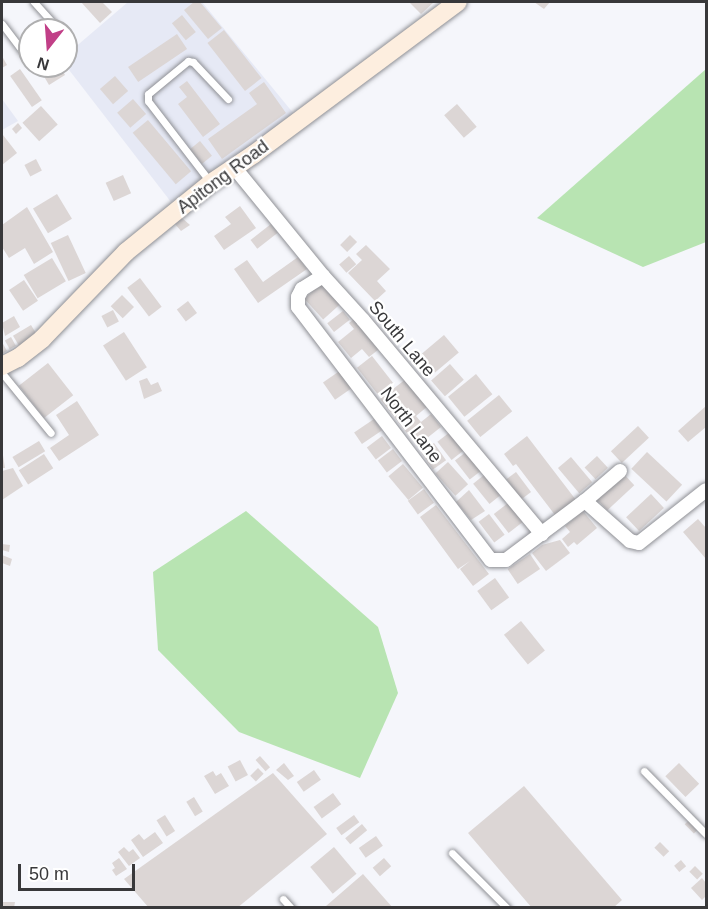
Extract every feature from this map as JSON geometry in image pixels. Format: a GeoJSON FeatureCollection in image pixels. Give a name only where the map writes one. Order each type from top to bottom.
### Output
{"type":"FeatureCollection","features":[{"type":"Feature","properties":{"kind":"street","name":"Apitong Road"},"geometry":{"type":"LineString","coordinates":[[2,366],[18,358],[42,339],[126,252],[211,183],[458,2]]}},
{"type":"Feature","properties":{"kind":"street","name":"South Lane"},"geometry":{"type":"LineString","coordinates":[[234,167],[323,276],[542,534]]}},
{"type":"Feature","properties":{"kind":"street","name":"North Lane"},"geometry":{"type":"LineString","coordinates":[[323,276],[302,289],[297,297],[298,306],[491,560],[497,562],[506,560],[542,534]]}},
{"type":"Feature","properties":{"kind":"street"},"geometry":{"type":"LineString","coordinates":[[542,534],[620,471]]}},
{"type":"Feature","properties":{"kind":"street"},"geometry":{"type":"LineString","coordinates":[[585,501],[630,541],[639,543],[706,490]]}},
{"type":"Feature","properties":{"kind":"lane"},"geometry":{"type":"LineString","coordinates":[[34,2],[48,18]]}},
{"type":"Feature","properties":{"kind":"lane"},"geometry":{"type":"LineString","coordinates":[[2,24],[18,45]]}},
{"type":"Feature","properties":{"kind":"lane"},"geometry":{"type":"LineString","coordinates":[[211,183],[148,101],[148,94],[188,61],[194,62],[228,99]]}},
{"type":"Feature","properties":{"kind":"lane"},"geometry":{"type":"LineString","coordinates":[[2,373],[51,433]]}},
{"type":"Feature","properties":{"kind":"lane"},"geometry":{"type":"LineString","coordinates":[[644,771],[706,834]]}},
{"type":"Feature","properties":{"kind":"lane"},"geometry":{"type":"LineString","coordinates":[[452,853],[507,908]]}},
{"type":"Feature","properties":{"kind":"lane"},"geometry":{"type":"LineString","coordinates":[[283,899],[291,908]]}},
{"type":"Feature","properties":{"kind":"shaded area"},"geometry":{"type":"Polygon","coordinates":[[[128,2],[202,2],[294,114],[171,202],[75,78],[78,78],[78,45],[128,2]]]}},
{"type":"Feature","properties":{"kind":"shaded area"},"geometry":{"type":"Polygon","coordinates":[[[2,99],[18,121],[2,130],[2,99]]]}},
{"type":"Feature","properties":{"kind":"green space"},"geometry":{"type":"Polygon","coordinates":[[[706,69],[706,242],[643,267],[537,218],[706,69]]]}},
{"type":"Feature","properties":{"kind":"green space"},"geometry":{"type":"Polygon","coordinates":[[[246,511],[378,627],[398,693],[360,778],[239,732],[158,650],[153,572],[246,511]]]}},
{"type":"Feature","properties":{"kind":"building"},"geometry":{"type":"Polygon","coordinates":[[[81,2],[102,2],[112,12],[100,23],[81,2]]]}},
{"type":"Feature","properties":{"kind":"building"},"geometry":{"type":"Polygon","coordinates":[[[194,2],[200,2],[222,28],[208,39],[184,10],[194,2]]]}},
{"type":"Feature","properties":{"kind":"building"},"geometry":{"type":"Polygon","coordinates":[[[409,2],[434,2],[421,14],[409,2]]]}},
{"type":"Feature","properties":{"kind":"building"},"geometry":{"type":"Polygon","coordinates":[[[534,2],[550,2],[544,9],[534,2]]]}},
{"type":"Feature","properties":{"kind":"building"},"geometry":{"type":"Polygon","coordinates":[[[182,15],[196,32],[186,40],[172,23],[182,15]]]}},
{"type":"Feature","properties":{"kind":"building"},"geometry":{"type":"Polygon","coordinates":[[[224,30],[262,78],[245,91],[207,43],[224,30]]]}},
{"type":"Feature","properties":{"kind":"building"},"geometry":{"type":"Polygon","coordinates":[[[177,34],[187,49],[138,82],[128,67],[177,34]]]}},
{"type":"Feature","properties":{"kind":"building"},"geometry":{"type":"Polygon","coordinates":[[[2,56],[7,65],[2,68],[2,56]]]}},
{"type":"Feature","properties":{"kind":"building"},"geometry":{"type":"Polygon","coordinates":[[[18,70],[18,78],[26,78],[42,100],[32,107],[10,76],[18,70]]]}},
{"type":"Feature","properties":{"kind":"building"},"geometry":{"type":"Polygon","coordinates":[[[115,76],[128,91],[113,104],[100,89],[115,76]]]}},
{"type":"Feature","properties":{"kind":"building"},"geometry":{"type":"Polygon","coordinates":[[[45,78],[60,78],[49,85],[45,78]]]}},
{"type":"Feature","properties":{"kind":"building"},"geometry":{"type":"Polygon","coordinates":[[[187,81],[220,124],[203,137],[178,104],[187,97],[179,87],[187,81]]]}},
{"type":"Feature","properties":{"kind":"building"},"geometry":{"type":"Polygon","coordinates":[[[264,82],[286,113],[222,159],[208,139],[257,104],[249,93],[264,82]]]}},
{"type":"Feature","properties":{"kind":"building"},"geometry":{"type":"Polygon","coordinates":[[[133,99],[146,114],[130,128],[117,113],[133,99]]]}},
{"type":"Feature","properties":{"kind":"building"},"geometry":{"type":"Polygon","coordinates":[[[457,104],[477,127],[464,138],[444,115],[457,104]]]}},
{"type":"Feature","properties":{"kind":"building"},"geometry":{"type":"Polygon","coordinates":[[[41,106],[58,125],[39,141],[22,123],[41,106]]]}},
{"type":"Feature","properties":{"kind":"building"},"geometry":{"type":"Polygon","coordinates":[[[148,120],[191,171],[176,184],[133,133],[148,120]]]}},
{"type":"Feature","properties":{"kind":"building"},"geometry":{"type":"Polygon","coordinates":[[[18,123],[22,128],[16,134],[12,129],[18,123]]]}},
{"type":"Feature","properties":{"kind":"building"},"geometry":{"type":"Polygon","coordinates":[[[2,136],[17,153],[2,165],[2,136]]]}},
{"type":"Feature","properties":{"kind":"building"},"geometry":{"type":"Polygon","coordinates":[[[200,141],[212,156],[202,164],[190,149],[200,141]]]}},
{"type":"Feature","properties":{"kind":"building"},"geometry":{"type":"Polygon","coordinates":[[[36,159],[42,171],[30,176],[24,165],[36,159]]]}},
{"type":"Feature","properties":{"kind":"building"},"geometry":{"type":"Polygon","coordinates":[[[123,175],[131,193],[114,201],[106,183],[123,175]]]}},
{"type":"Feature","properties":{"kind":"building"},"geometry":{"type":"Polygon","coordinates":[[[57,194],[72,219],[48,233],[33,208],[57,194]]]}},
{"type":"Feature","properties":{"kind":"building"},"geometry":{"type":"Polygon","coordinates":[[[240,206],[256,228],[224,250],[214,236],[231,224],[225,217],[240,206]]]}},
{"type":"Feature","properties":{"kind":"building"},"geometry":{"type":"Polygon","coordinates":[[[27,207],[53,252],[34,264],[25,248],[9,258],[2,247],[2,225],[27,207]]]}},
{"type":"Feature","properties":{"kind":"building"},"geometry":{"type":"Polygon","coordinates":[[[182,218],[190,225],[181,231],[175,224],[182,218]]]}},
{"type":"Feature","properties":{"kind":"building"},"geometry":{"type":"Polygon","coordinates":[[[271,224],[278,233],[257,249],[251,240],[271,224]]]}},
{"type":"Feature","properties":{"kind":"building"},"geometry":{"type":"Polygon","coordinates":[[[68,235],[86,273],[69,281],[51,243],[68,235]]]}},
{"type":"Feature","properties":{"kind":"building"},"geometry":{"type":"Polygon","coordinates":[[[350,235],[357,242],[347,252],[340,245],[350,235]]]}},
{"type":"Feature","properties":{"kind":"building"},"geometry":{"type":"Polygon","coordinates":[[[366,245],[390,269],[377,281],[386,291],[375,301],[348,273],[362,260],[356,254],[366,245]]]}},
{"type":"Feature","properties":{"kind":"building"},"geometry":{"type":"Polygon","coordinates":[[[349,256],[356,264],[346,273],[339,265],[349,256]]]}},
{"type":"Feature","properties":{"kind":"building"},"geometry":{"type":"Polygon","coordinates":[[[298,257],[307,269],[258,303],[234,269],[247,260],[263,282],[298,257]]]}},
{"type":"Feature","properties":{"kind":"building"},"geometry":{"type":"Polygon","coordinates":[[[52,258],[66,281],[38,298],[24,275],[52,258]]]}},
{"type":"Feature","properties":{"kind":"building"},"geometry":{"type":"Polygon","coordinates":[[[140,278],[162,307],[149,316],[127,288],[140,278]]]}},
{"type":"Feature","properties":{"kind":"building"},"geometry":{"type":"Polygon","coordinates":[[[24,280],[38,301],[23,311],[9,290],[24,280]]]}},
{"type":"Feature","properties":{"kind":"building"},"geometry":{"type":"Polygon","coordinates":[[[323,282],[342,303],[323,320],[304,299],[323,282]]]}},
{"type":"Feature","properties":{"kind":"building"},"geometry":{"type":"Polygon","coordinates":[[[122,295],[134,307],[123,318],[111,306],[122,295]]]}},
{"type":"Feature","properties":{"kind":"building"},"geometry":{"type":"Polygon","coordinates":[[[188,301],[197,313],[186,321],[177,309],[188,301]]]}},
{"type":"Feature","properties":{"kind":"building"},"geometry":{"type":"Polygon","coordinates":[[[113,310],[119,322],[107,327],[101,316],[113,310]]]}},
{"type":"Feature","properties":{"kind":"building"},"geometry":{"type":"Polygon","coordinates":[[[343,311],[350,320],[334,332],[327,323],[343,311]]]}},
{"type":"Feature","properties":{"kind":"building"},"geometry":{"type":"Polygon","coordinates":[[[14,316],[20,327],[5,336],[2,323],[14,316]]]}},
{"type":"Feature","properties":{"kind":"building"},"geometry":{"type":"Polygon","coordinates":[[[354,319],[383,346],[369,357],[362,349],[351,358],[338,342],[354,329],[349,323],[354,319]]]}},
{"type":"Feature","properties":{"kind":"building"},"geometry":{"type":"Polygon","coordinates":[[[31,325],[37,335],[19,346],[13,336],[31,325]]]}},
{"type":"Feature","properties":{"kind":"building"},"geometry":{"type":"Polygon","coordinates":[[[124,332],[147,367],[126,381],[103,346],[124,332]]]}},
{"type":"Feature","properties":{"kind":"building"},"geometry":{"type":"Polygon","coordinates":[[[444,335],[459,353],[435,373],[420,355],[444,335]]]}},
{"type":"Feature","properties":{"kind":"building"},"geometry":{"type":"Polygon","coordinates":[[[11,337],[16,346],[10,349],[5,340],[11,337]]]}},
{"type":"Feature","properties":{"kind":"building"},"geometry":{"type":"Polygon","coordinates":[[[2,342],[7,351],[2,354],[2,342]]]}},
{"type":"Feature","properties":{"kind":"building"},"geometry":{"type":"Polygon","coordinates":[[[372,356],[393,383],[378,394],[357,368],[372,356]]]}},
{"type":"Feature","properties":{"kind":"building"},"geometry":{"type":"Polygon","coordinates":[[[48,363],[73,395],[44,418],[19,386],[48,363]]]}},
{"type":"Feature","properties":{"kind":"building"},"geometry":{"type":"Polygon","coordinates":[[[450,364],[464,380],[445,396],[431,380],[450,364]]]}},
{"type":"Feature","properties":{"kind":"building"},"geometry":{"type":"Polygon","coordinates":[[[341,370],[353,387],[335,400],[323,383],[341,370]]]}},
{"type":"Feature","properties":{"kind":"building"},"geometry":{"type":"Polygon","coordinates":[[[476,374],[492,394],[464,417],[448,397],[476,374]]]}},
{"type":"Feature","properties":{"kind":"building"},"geometry":{"type":"Polygon","coordinates":[[[147,378],[151,385],[158,382],[162,391],[144,399],[139,381],[147,378]]]}},
{"type":"Feature","properties":{"kind":"building"},"geometry":{"type":"Polygon","coordinates":[[[406,379],[428,406],[416,416],[421,422],[431,414],[441,427],[417,446],[380,399],[406,379]]]}},
{"type":"Feature","properties":{"kind":"building"},"geometry":{"type":"Polygon","coordinates":[[[499,395],[512,411],[480,437],[467,421],[499,395]]]}},
{"type":"Feature","properties":{"kind":"building"},"geometry":{"type":"Polygon","coordinates":[[[77,401],[99,435],[59,461],[50,448],[69,435],[56,415],[77,401]]]}},
{"type":"Feature","properties":{"kind":"building"},"geometry":{"type":"Polygon","coordinates":[[[706,406],[706,427],[688,442],[678,431],[706,406]]]}},
{"type":"Feature","properties":{"kind":"building"},"geometry":{"type":"Polygon","coordinates":[[[374,419],[382,431],[362,444],[354,432],[374,419]]]}},
{"type":"Feature","properties":{"kind":"building"},"geometry":{"type":"Polygon","coordinates":[[[638,426],[649,438],[622,463],[611,451],[638,426]]]}},
{"type":"Feature","properties":{"kind":"building"},"geometry":{"type":"Polygon","coordinates":[[[450,432],[464,450],[452,460],[437,442],[450,432]]]}},
{"type":"Feature","properties":{"kind":"building"},"geometry":{"type":"Polygon","coordinates":[[[382,436],[391,448],[376,459],[367,447],[382,436]]]}},
{"type":"Feature","properties":{"kind":"building"},"geometry":{"type":"Polygon","coordinates":[[[527,436],[576,500],[555,515],[516,464],[513,466],[504,454],[527,436]]]}},
{"type":"Feature","properties":{"kind":"building"},"geometry":{"type":"Polygon","coordinates":[[[39,441],[45,451],[19,467],[12,457],[39,441]]]}},
{"type":"Feature","properties":{"kind":"building"},"geometry":{"type":"Polygon","coordinates":[[[434,443],[446,460],[433,469],[421,452],[434,443]]]}},
{"type":"Feature","properties":{"kind":"building"},"geometry":{"type":"Polygon","coordinates":[[[2,449],[5,468],[2,468],[2,449]]]}},
{"type":"Feature","properties":{"kind":"building"},"geometry":{"type":"Polygon","coordinates":[[[393,449],[402,461],[387,472],[378,460],[393,449]]]}},
{"type":"Feature","properties":{"kind":"building"},"geometry":{"type":"Polygon","coordinates":[[[466,452],[481,471],[470,480],[455,461],[466,452]]]}},
{"type":"Feature","properties":{"kind":"building"},"geometry":{"type":"Polygon","coordinates":[[[647,452],[682,485],[666,502],[631,469],[647,452]]]}},
{"type":"Feature","properties":{"kind":"building"},"geometry":{"type":"Polygon","coordinates":[[[44,454],[53,468],[28,485],[19,470],[44,454]]]}},
{"type":"Feature","properties":{"kind":"building"},"geometry":{"type":"Polygon","coordinates":[[[597,456],[608,468],[595,479],[585,468],[597,456]]]}},
{"type":"Feature","properties":{"kind":"building"},"geometry":{"type":"Polygon","coordinates":[[[571,457],[592,482],[579,493],[558,468],[571,457]]]}},
{"type":"Feature","properties":{"kind":"building"},"geometry":{"type":"Polygon","coordinates":[[[448,462],[468,484],[455,496],[435,473],[448,462]]]}},
{"type":"Feature","properties":{"kind":"building"},"geometry":{"type":"Polygon","coordinates":[[[403,464],[423,488],[408,500],[388,476],[403,464]]]}},
{"type":"Feature","properties":{"kind":"building"},"geometry":{"type":"Polygon","coordinates":[[[13,468],[23,486],[2,500],[2,471],[13,468]]]}},
{"type":"Feature","properties":{"kind":"building"},"geometry":{"type":"Polygon","coordinates":[[[516,472],[531,492],[521,499],[506,479],[516,472]]]}},
{"type":"Feature","properties":{"kind":"building"},"geometry":{"type":"Polygon","coordinates":[[[622,472],[634,485],[607,510],[595,497],[622,472]]]}},
{"type":"Feature","properties":{"kind":"building"},"geometry":{"type":"Polygon","coordinates":[[[484,475],[500,495],[489,504],[473,484],[484,475]]]}},
{"type":"Feature","properties":{"kind":"building"},"geometry":{"type":"Polygon","coordinates":[[[424,489],[434,503],[418,515],[408,501],[424,489]]]}},
{"type":"Feature","properties":{"kind":"building"},"geometry":{"type":"Polygon","coordinates":[[[469,490],[485,511],[471,520],[456,502],[469,490]]]}},
{"type":"Feature","properties":{"kind":"building"},"geometry":{"type":"Polygon","coordinates":[[[651,494],[664,508],[639,531],[626,517],[651,494]]]}},
{"type":"Feature","properties":{"kind":"building"},"geometry":{"type":"Polygon","coordinates":[[[508,503],[523,522],[509,533],[494,514],[508,503]]]}},
{"type":"Feature","properties":{"kind":"building"},"geometry":{"type":"Polygon","coordinates":[[[436,505],[489,574],[473,586],[460,569],[470,561],[458,569],[420,517],[436,505]]]}},
{"type":"Feature","properties":{"kind":"building"},"geometry":{"type":"Polygon","coordinates":[[[583,511],[597,528],[577,545],[574,542],[568,547],[562,539],[570,532],[565,526],[583,511]]]}},
{"type":"Feature","properties":{"kind":"building"},"geometry":{"type":"Polygon","coordinates":[[[489,514],[505,535],[494,543],[479,522],[489,514]]]}},
{"type":"Feature","properties":{"kind":"building"},"geometry":{"type":"Polygon","coordinates":[[[698,519],[706,528],[706,559],[683,532],[698,519]]]}},
{"type":"Feature","properties":{"kind":"building"},"geometry":{"type":"Polygon","coordinates":[[[560,540],[570,553],[546,571],[532,553],[542,545],[560,540]]]}},
{"type":"Feature","properties":{"kind":"building"},"geometry":{"type":"Polygon","coordinates":[[[2,544],[10,545],[9,552],[2,550],[2,544]]]}},
{"type":"Feature","properties":{"kind":"building"},"geometry":{"type":"Polygon","coordinates":[[[530,554],[540,569],[518,584],[508,569],[530,554]]]}},
{"type":"Feature","properties":{"kind":"building"},"geometry":{"type":"Polygon","coordinates":[[[2,555],[12,559],[10,566],[2,563],[2,555]]]}},
{"type":"Feature","properties":{"kind":"building"},"geometry":{"type":"Polygon","coordinates":[[[495,578],[509,597],[491,610],[477,591],[495,578]]]}},
{"type":"Feature","properties":{"kind":"building"},"geometry":{"type":"Polygon","coordinates":[[[521,621],[545,651],[528,664],[504,635],[521,621]]]}},
{"type":"Feature","properties":{"kind":"building"},"geometry":{"type":"Polygon","coordinates":[[[260,756],[270,767],[266,771],[256,760],[260,756]]]}},
{"type":"Feature","properties":{"kind":"building"},"geometry":{"type":"Polygon","coordinates":[[[240,760],[248,775],[236,782],[228,767],[240,760]]]}},
{"type":"Feature","properties":{"kind":"building"},"geometry":{"type":"Polygon","coordinates":[[[284,763],[294,776],[288,780],[276,770],[284,763]]]}},
{"type":"Feature","properties":{"kind":"building"},"geometry":{"type":"Polygon","coordinates":[[[679,763],[699,784],[685,797],[665,776],[679,763]]]}},
{"type":"Feature","properties":{"kind":"building"},"geometry":{"type":"Polygon","coordinates":[[[258,768],[264,774],[256,781],[250,776],[258,768]]]}},
{"type":"Feature","properties":{"kind":"building"},"geometry":{"type":"Polygon","coordinates":[[[314,770],[321,780],[304,792],[297,782],[314,770]]]}},
{"type":"Feature","properties":{"kind":"building"},"geometry":{"type":"Polygon","coordinates":[[[213,771],[216,776],[221,773],[229,786],[215,794],[204,776],[213,771]]]}},
{"type":"Feature","properties":{"kind":"building"},"geometry":{"type":"Polygon","coordinates":[[[273,773],[327,834],[237,908],[149,908],[124,879],[273,773]]]}},
{"type":"Feature","properties":{"kind":"building"},"geometry":{"type":"Polygon","coordinates":[[[524,786],[622,900],[613,908],[532,908],[468,833],[524,786]]]}},
{"type":"Feature","properties":{"kind":"building"},"geometry":{"type":"Polygon","coordinates":[[[333,793],[341,804],[322,818],[314,807],[333,793]]]}},
{"type":"Feature","properties":{"kind":"building"},"geometry":{"type":"Polygon","coordinates":[[[194,797],[203,812],[195,816],[186,802],[194,797]]]}},
{"type":"Feature","properties":{"kind":"building"},"geometry":{"type":"Polygon","coordinates":[[[165,815],[175,831],[167,836],[157,820],[165,815]]]}},
{"type":"Feature","properties":{"kind":"building"},"geometry":{"type":"Polygon","coordinates":[[[354,815],[359,822],[341,835],[336,828],[354,815]]]}},
{"type":"Feature","properties":{"kind":"building"},"geometry":{"type":"Polygon","coordinates":[[[689,820],[698,829],[694,833],[685,824],[689,820]]]}},
{"type":"Feature","properties":{"kind":"building"},"geometry":{"type":"Polygon","coordinates":[[[362,824],[367,830],[350,844],[345,838],[362,824]]]}},
{"type":"Feature","properties":{"kind":"building"},"geometry":{"type":"Polygon","coordinates":[[[155,832],[163,843],[143,857],[131,840],[139,834],[144,840],[155,832]]]}},
{"type":"Feature","properties":{"kind":"building"},"geometry":{"type":"Polygon","coordinates":[[[376,836],[383,846],[366,858],[359,848],[376,836]]]}},
{"type":"Feature","properties":{"kind":"building"},"geometry":{"type":"Polygon","coordinates":[[[660,842],[669,851],[664,857],[654,848],[660,842]]]}},
{"type":"Feature","properties":{"kind":"building"},"geometry":{"type":"Polygon","coordinates":[[[124,847],[129,852],[133,849],[140,858],[129,866],[118,852],[124,847]]]}},
{"type":"Feature","properties":{"kind":"building"},"geometry":{"type":"Polygon","coordinates":[[[334,847],[356,874],[333,894],[310,867],[334,847]]]}},
{"type":"Feature","properties":{"kind":"building"},"geometry":{"type":"Polygon","coordinates":[[[119,858],[127,869],[116,876],[112,870],[115,868],[112,863],[119,858]]]}},
{"type":"Feature","properties":{"kind":"building"},"geometry":{"type":"Polygon","coordinates":[[[384,858],[391,866],[380,876],[373,868],[384,858]]]}},
{"type":"Feature","properties":{"kind":"building"},"geometry":{"type":"Polygon","coordinates":[[[681,860],[686,866],[679,872],[674,866],[681,860]]]}},
{"type":"Feature","properties":{"kind":"building"},"geometry":{"type":"Polygon","coordinates":[[[695,866],[703,874],[697,879],[689,872],[695,866]]]}},
{"type":"Feature","properties":{"kind":"building"},"geometry":{"type":"Polygon","coordinates":[[[363,874],[393,908],[328,908],[326,906],[363,874]]]}},
{"type":"Feature","properties":{"kind":"building"},"geometry":{"type":"Polygon","coordinates":[[[702,878],[706,883],[706,896],[702,900],[691,888],[702,878]]]}},
{"type":"Feature","properties":{"kind":"building"},"geometry":{"type":"Polygon","coordinates":[[[3,902],[15,902],[14,908],[2,908],[3,902]]]}}]}
